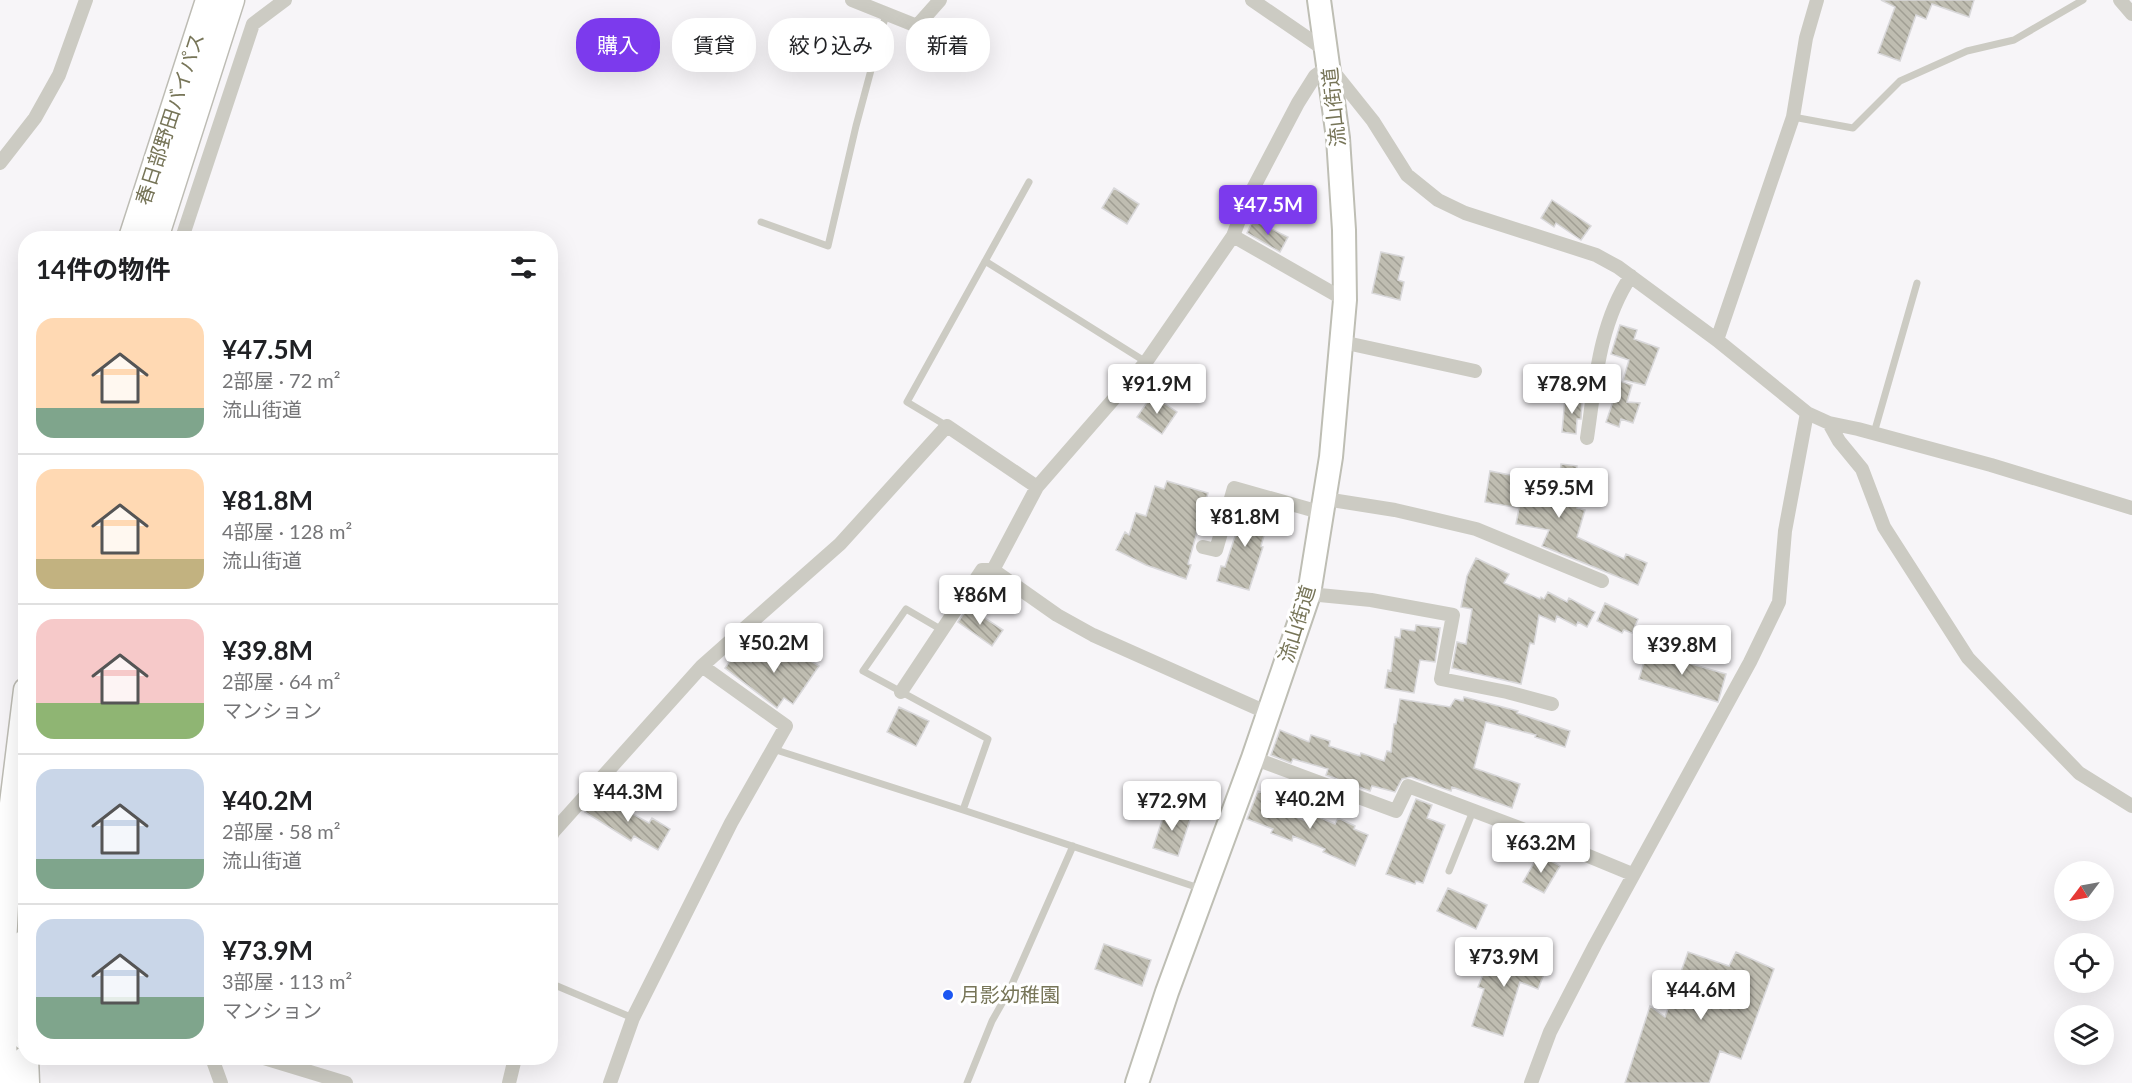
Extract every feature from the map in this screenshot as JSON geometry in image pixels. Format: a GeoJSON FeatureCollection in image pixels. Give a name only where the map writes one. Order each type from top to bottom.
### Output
{"type":"FeatureCollection","features":[{"type":"Feature","properties":{"kind":"highway","name":"春日部野田バイパス"},"geometry":{"type":"LineString","coordinates":[[133,231],[208,0]]}},
{"type":"Feature","properties":{"kind":"highway","name":"春日部野田バイパス"},"geometry":{"type":"LineString","coordinates":[[158,231],[232,0]]}},
{"type":"Feature","properties":{"kind":"highway"},"geometry":{"type":"LineString","coordinates":[[5,1083],[3,968],[9,831],[18,756]]}},
{"type":"Feature","properties":{"kind":"highway"},"geometry":{"type":"LineString","coordinates":[[26,1065],[27,1083]]}},
{"type":"Feature","properties":{"kind":"main road","name":"流山街道"},"geometry":{"type":"LineString","coordinates":[[1137,1083],[1163,1003],[1253,758],[1309,594],[1324,506],[1345,300],[1344,230],[1338,138],[1319,0]]}},
{"type":"Feature","properties":{"kind":"street"},"geometry":{"type":"LineString","coordinates":[[0,163],[34,118],[59,75],[86,0]]}},
{"type":"Feature","properties":{"kind":"street"},"geometry":{"type":"LineString","coordinates":[[184,231],[253,24],[285,0]]}},
{"type":"Feature","properties":{"kind":"street"},"geometry":{"type":"LineString","coordinates":[[852,0],[917,26],[940,0]]}},
{"type":"Feature","properties":{"kind":"street"},"geometry":{"type":"LineString","coordinates":[[1252,0],[1328,59],[1373,121],[1407,175],[1438,200],[1465,213],[1596,255],[1631,276],[1717,340],[1807,413],[1829,423],[1991,465],[2132,508]]}},
{"type":"Feature","properties":{"kind":"street"},"geometry":{"type":"LineString","coordinates":[[1717,340],[1792,117],[1806,38],[1817,0]]}},
{"type":"Feature","properties":{"kind":"street"},"geometry":{"type":"LineString","coordinates":[[2120,0],[2132,14]]}},
{"type":"Feature","properties":{"kind":"street"},"geometry":{"type":"LineString","coordinates":[[993,570],[1037,487],[1146,362],[1233,236],[1246,202],[1298,103],[1328,59]]}},
{"type":"Feature","properties":{"kind":"street"},"geometry":{"type":"LineString","coordinates":[[1233,236],[1345,300]]}},
{"type":"Feature","properties":{"kind":"street"},"geometry":{"type":"LineString","coordinates":[[1587,438],[1599,357],[1620,292],[1631,276]]}},
{"type":"Feature","properties":{"kind":"street"},"geometry":{"type":"LineString","coordinates":[[1342,342],[1475,370]]}},
{"type":"Feature","properties":{"kind":"street"},"geometry":{"type":"LineString","coordinates":[[1531,1083],[1550,1032],[1632,874],[1674,803],[1750,662],[1779,602],[1785,531],[1807,413]]}},
{"type":"Feature","properties":{"kind":"street"},"geometry":{"type":"LineString","coordinates":[[1829,423],[1839,441],[1862,469],[1884,527],[1968,658],[2079,773],[2132,806]]}},
{"type":"Feature","properties":{"kind":"street"},"geometry":{"type":"LineString","coordinates":[[558,826],[702,666],[840,544],[947,426],[1037,487]]}},
{"type":"Feature","properties":{"kind":"street"},"geometry":{"type":"LineString","coordinates":[[1203,547],[1216,550],[1234,488],[1324,506],[1395,510],[1476,529],[1602,581]]}},
{"type":"Feature","properties":{"kind":"street"},"geometry":{"type":"LineString","coordinates":[[901,692],[982,570],[993,570],[1057,615],[1093,635],[1269,713]]}},
{"type":"Feature","properties":{"kind":"street"},"geometry":{"type":"LineString","coordinates":[[1309,594],[1371,600],[1453,615],[1441,679],[1507,692],[1552,704]]}},
{"type":"Feature","properties":{"kind":"street"},"geometry":{"type":"LineString","coordinates":[[610,1083],[633,1018],[731,823],[786,726],[702,666]]}},
{"type":"Feature","properties":{"kind":"street"},"geometry":{"type":"LineString","coordinates":[[1253,758],[1396,811],[1408,786],[1632,874]]}},
{"type":"Feature","properties":{"kind":"street"},"geometry":{"type":"LineString","coordinates":[[215,1065],[221,1083]]}},
{"type":"Feature","properties":{"kind":"street"},"geometry":{"type":"LineString","coordinates":[[287,1065],[346,1083]]}},
{"type":"Feature","properties":{"kind":"street"},"geometry":{"type":"LineString","coordinates":[[509,1083],[513,1065]]}},
{"type":"Feature","properties":{"kind":"lane"},"geometry":{"type":"LineString","coordinates":[[1792,117],[1853,128],[1900,81],[1967,51],[2014,40],[2083,0]]}},
{"type":"Feature","properties":{"kind":"lane"},"geometry":{"type":"LineString","coordinates":[[761,222],[828,246],[856,126],[886,14]]}},
{"type":"Feature","properties":{"kind":"lane"},"geometry":{"type":"LineString","coordinates":[[947,426],[907,402],[1029,182]]}},
{"type":"Feature","properties":{"kind":"lane"},"geometry":{"type":"LineString","coordinates":[[985,261],[1146,362]]}},
{"type":"Feature","properties":{"kind":"lane"},"geometry":{"type":"LineString","coordinates":[[1874,434],[1917,284]]}},
{"type":"Feature","properties":{"kind":"lane"},"geometry":{"type":"LineString","coordinates":[[942,630],[906,609],[863,671],[988,739],[963,810]]}},
{"type":"Feature","properties":{"kind":"lane"},"geometry":{"type":"LineString","coordinates":[[773,749],[1204,890]]}},
{"type":"Feature","properties":{"kind":"lane"},"geometry":{"type":"LineString","coordinates":[[1449,872],[1473,811]]}},
{"type":"Feature","properties":{"kind":"lane"},"geometry":{"type":"LineString","coordinates":[[967,1083],[992,1021],[1009,991],[1073,846]]}},
{"type":"Feature","properties":{"kind":"lane"},"geometry":{"type":"LineString","coordinates":[[558,986],[633,1018]]}},
{"type":"Feature","properties":{"kind":"building"},"geometry":{"type":"Polygon","coordinates":[[[1881,0],[1974,0],[1969,17],[1932,4],[1926,19],[1916,15],[1900,61],[1878,53],[1895,7],[1881,0]]]}},
{"type":"Feature","properties":{"kind":"building"},"geometry":{"type":"Polygon","coordinates":[[[1114,188],[1139,204],[1127,224],[1102,208],[1114,188]]]}},
{"type":"Feature","properties":{"kind":"building"},"geometry":{"type":"Polygon","coordinates":[[[1552,200],[1591,226],[1581,240],[1556,223],[1554,227],[1541,218],[1552,200]]]}},
{"type":"Feature","properties":{"kind":"building"},"geometry":{"type":"Polygon","coordinates":[[[1253,220],[1288,237],[1280,252],[1247,233],[1253,220]]]}},
{"type":"Feature","properties":{"kind":"building"},"geometry":{"type":"Polygon","coordinates":[[[1381,252],[1404,257],[1398,280],[1404,282],[1400,300],[1372,293],[1381,252]]]}},
{"type":"Feature","properties":{"kind":"building"},"geometry":{"type":"Polygon","coordinates":[[[1620,325],[1637,330],[1634,339],[1659,348],[1645,385],[1623,380],[1629,360],[1611,354],[1620,325]]]}},
{"type":"Feature","properties":{"kind":"building"},"geometry":{"type":"Polygon","coordinates":[[[1620,381],[1632,385],[1627,402],[1640,403],[1633,423],[1621,419],[1619,427],[1606,422],[1620,381]]]}},
{"type":"Feature","properties":{"kind":"building"},"geometry":{"type":"Polygon","coordinates":[[[1152,395],[1177,412],[1162,434],[1137,417],[1152,395]]]}},
{"type":"Feature","properties":{"kind":"building"},"geometry":{"type":"Polygon","coordinates":[[[1565,398],[1582,400],[1581,419],[1577,419],[1576,434],[1562,432],[1565,398]]]}},
{"type":"Feature","properties":{"kind":"building"},"geometry":{"type":"Polygon","coordinates":[[[1561,464],[1577,466],[1574,504],[1578,505],[1577,508],[1585,510],[1577,537],[1624,559],[1626,554],[1647,563],[1638,585],[1542,546],[1549,530],[1516,524],[1519,508],[1485,502],[1490,471],[1559,485],[1561,464]]]}},
{"type":"Feature","properties":{"kind":"building"},"geometry":{"type":"Polygon","coordinates":[[[1167,481],[1208,493],[1186,579],[1146,565],[1116,550],[1125,532],[1129,535],[1136,513],[1146,516],[1155,486],[1164,489],[1167,481]]]}},
{"type":"Feature","properties":{"kind":"building"},"geometry":{"type":"Polygon","coordinates":[[[1238,505],[1270,514],[1261,546],[1263,547],[1249,590],[1217,581],[1221,566],[1225,567],[1239,524],[1233,522],[1238,505]]]}},
{"type":"Feature","properties":{"kind":"building"},"geometry":{"type":"Polygon","coordinates":[[[1476,558],[1509,574],[1504,583],[1540,599],[1541,597],[1544,599],[1548,592],[1567,602],[1569,598],[1595,612],[1587,627],[1578,622],[1576,626],[1557,616],[1555,622],[1539,615],[1534,644],[1530,643],[1521,684],[1452,668],[1457,642],[1466,644],[1472,609],[1461,607],[1467,576],[1476,558]]]}},
{"type":"Feature","properties":{"kind":"building"},"geometry":{"type":"Polygon","coordinates":[[[1605,603],[1638,619],[1632,633],[1624,630],[1622,633],[1597,621],[1605,603]]]}},
{"type":"Feature","properties":{"kind":"building"},"geometry":{"type":"Polygon","coordinates":[[[968,607],[1003,630],[992,646],[958,622],[968,607]]]}},
{"type":"Feature","properties":{"kind":"building"},"geometry":{"type":"Polygon","coordinates":[[[1416,625],[1440,628],[1435,662],[1420,660],[1414,693],[1385,688],[1388,670],[1391,671],[1395,637],[1400,638],[1401,629],[1415,631],[1416,625]]]}},
{"type":"Feature","properties":{"kind":"building"},"geometry":{"type":"Polygon","coordinates":[[[767,641],[797,662],[801,655],[819,666],[793,704],[784,698],[777,708],[725,668],[736,652],[751,662],[767,641]]]}},
{"type":"Feature","properties":{"kind":"building"},"geometry":{"type":"Polygon","coordinates":[[[1647,651],[1726,674],[1718,702],[1639,679],[1647,651]]]}},
{"type":"Feature","properties":{"kind":"building"},"geometry":{"type":"Polygon","coordinates":[[[1464,697],[1518,711],[1517,713],[1570,731],[1565,747],[1535,737],[1536,735],[1486,722],[1474,768],[1520,784],[1512,808],[1452,787],[1451,791],[1411,777],[1402,779],[1395,792],[1372,786],[1370,791],[1326,775],[1328,769],[1293,759],[1291,763],[1271,755],[1280,730],[1309,742],[1311,735],[1330,741],[1329,746],[1384,761],[1387,751],[1391,752],[1400,699],[1450,707],[1455,699],[1463,701],[1464,697]]]}},
{"type":"Feature","properties":{"kind":"building"},"geometry":{"type":"Polygon","coordinates":[[[899,707],[929,721],[916,746],[887,732],[899,707]]]}},
{"type":"Feature","properties":{"kind":"building"},"geometry":{"type":"Polygon","coordinates":[[[1258,791],[1276,799],[1273,808],[1306,821],[1309,813],[1335,824],[1338,818],[1368,835],[1355,866],[1323,852],[1325,849],[1293,836],[1292,841],[1271,833],[1273,829],[1247,819],[1258,791]]]}},
{"type":"Feature","properties":{"kind":"building"},"geometry":{"type":"Polygon","coordinates":[[[598,795],[628,814],[629,812],[649,823],[652,818],[670,829],[658,850],[634,836],[631,841],[585,812],[598,795]]]}},
{"type":"Feature","properties":{"kind":"building"},"geometry":{"type":"Polygon","coordinates":[[[1416,799],[1432,805],[1427,818],[1445,825],[1423,883],[1416,881],[1415,884],[1386,874],[1416,799]]]}},
{"type":"Feature","properties":{"kind":"building"},"geometry":{"type":"Polygon","coordinates":[[[1166,808],[1191,817],[1178,856],[1153,848],[1166,808]]]}},
{"type":"Feature","properties":{"kind":"building"},"geometry":{"type":"Polygon","coordinates":[[[1539,854],[1560,866],[1544,893],[1523,882],[1539,854]]]}},
{"type":"Feature","properties":{"kind":"building"},"geometry":{"type":"Polygon","coordinates":[[[1448,888],[1487,905],[1476,929],[1437,911],[1448,888]]]}},
{"type":"Feature","properties":{"kind":"building"},"geometry":{"type":"Polygon","coordinates":[[[1104,944],[1151,960],[1142,986],[1095,969],[1104,944]]]}},
{"type":"Feature","properties":{"kind":"building"},"geometry":{"type":"Polygon","coordinates":[[[1494,947],[1547,967],[1538,989],[1520,982],[1503,1036],[1472,1026],[1484,989],[1478,987],[1494,947]]]}},
{"type":"Feature","properties":{"kind":"building"},"geometry":{"type":"Polygon","coordinates":[[[1688,952],[1729,966],[1736,952],[1774,969],[1741,1059],[1720,1051],[1709,1083],[1625,1083],[1650,1006],[1665,1017],[1688,952]]]}},
{"type":"Feature","properties":{"kind":"place","name":"月影幼稚園"},"geometry":{"type":"Point","coordinates":[948,995]}}]}
